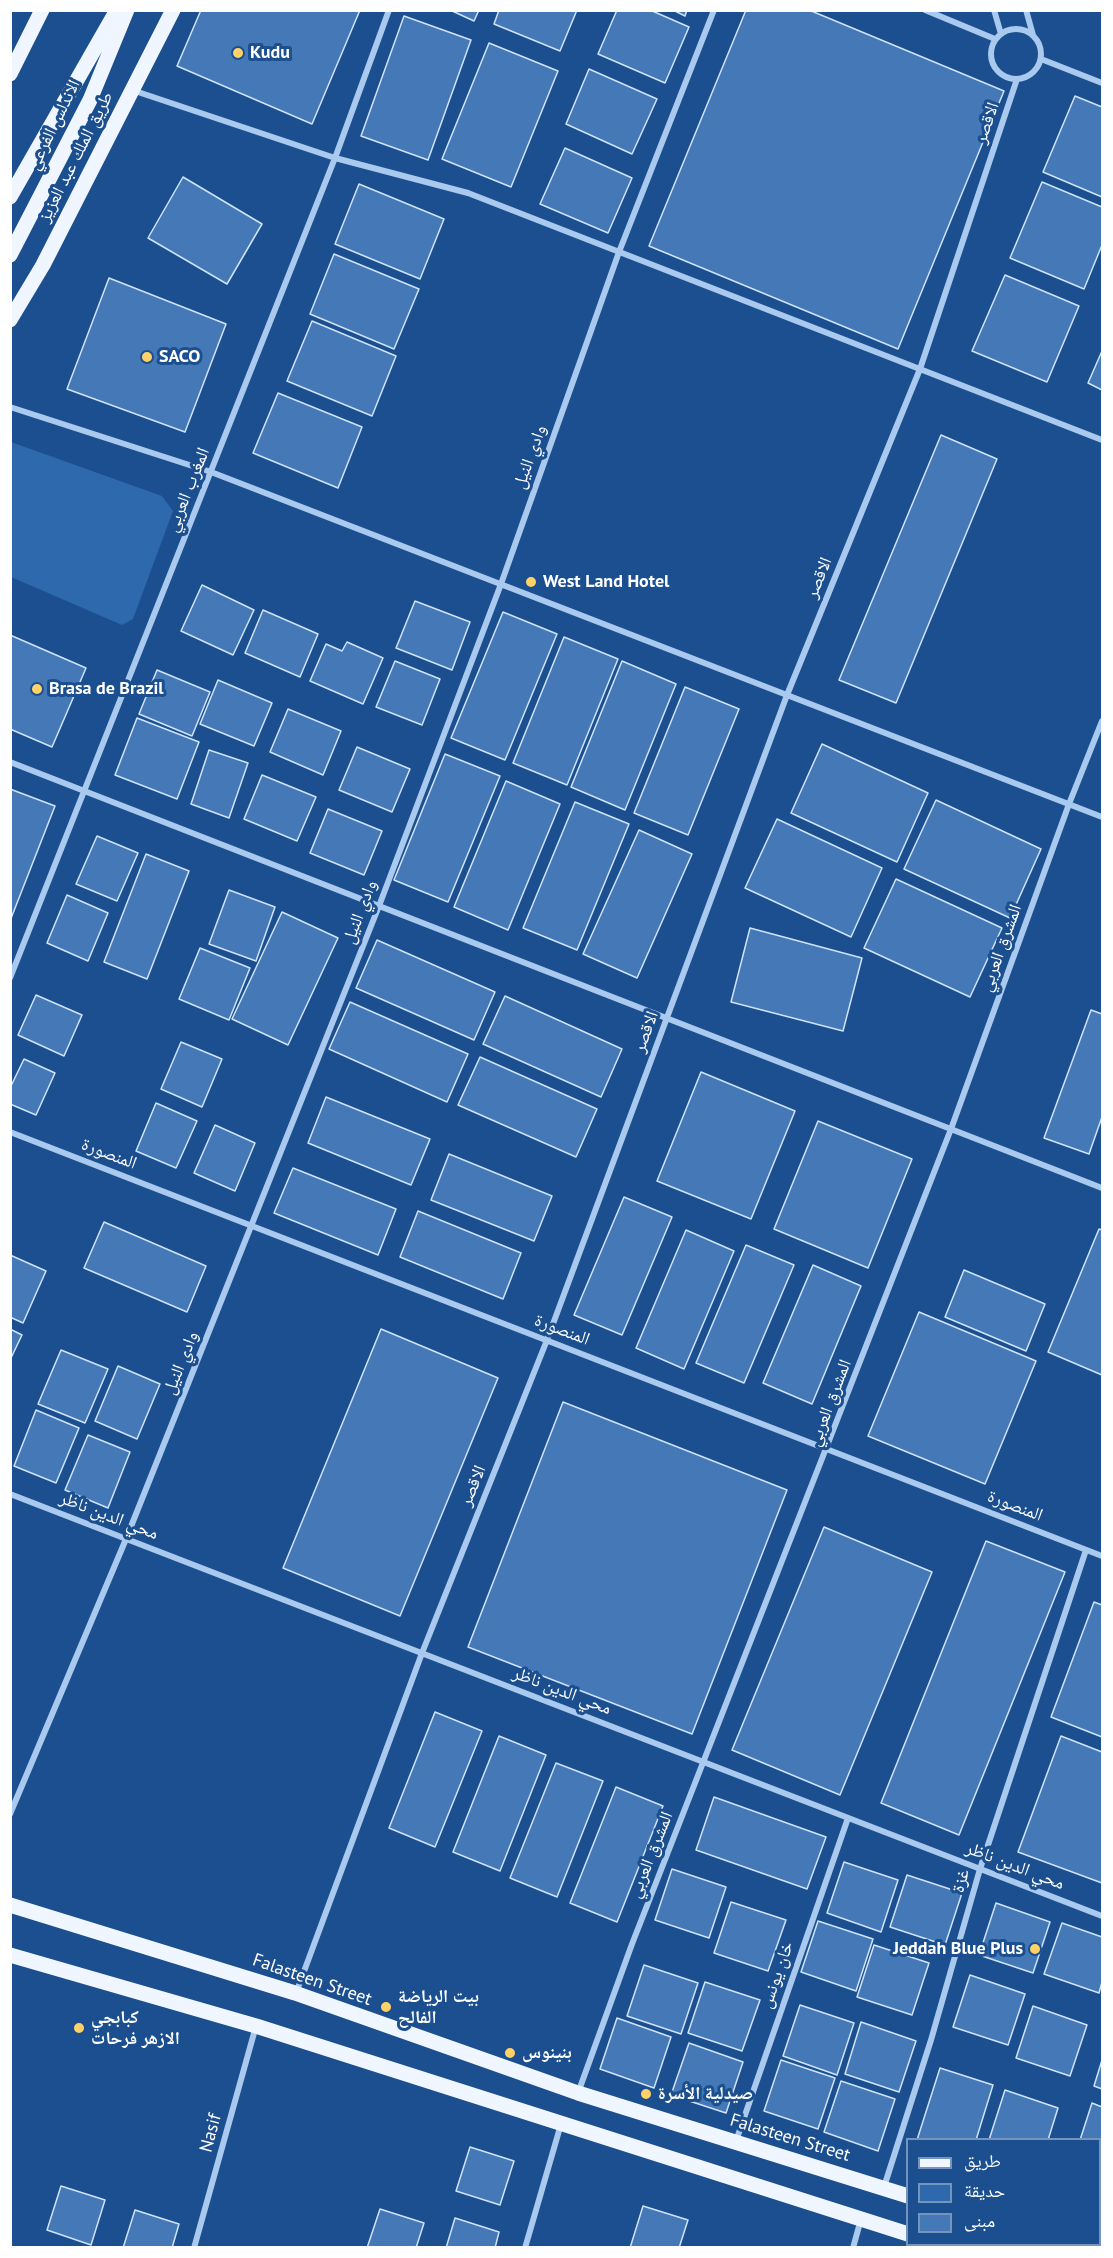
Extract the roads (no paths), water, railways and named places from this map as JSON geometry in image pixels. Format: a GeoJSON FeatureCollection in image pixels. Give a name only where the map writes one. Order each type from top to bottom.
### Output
{"type":"FeatureCollection","features":[{"type":"Feature","properties":{"kind":"main road"},"geometry":{"type":"LineString","coordinates":[[10,51],[35,10]]}},
{"type":"Feature","properties":{"kind":"main road"},"geometry":{"type":"LineString","coordinates":[[10,74],[42,10]]}},
{"type":"Feature","properties":{"kind":"main road"},"geometry":{"type":"LineString","coordinates":[[10,197],[117,10]]}},
{"type":"Feature","properties":{"kind":"main road","name":"الاندلس الفرعي"},"geometry":{"type":"LineString","coordinates":[[10,255],[90,100],[128,10]]}},
{"type":"Feature","properties":{"kind":"main road","name":"طريق الملك عبد العزيز"},"geometry":{"type":"LineString","coordinates":[[10,320],[43,265],[172,10]]}},
{"type":"Feature","properties":{"kind":"main road","name":"Falasteen Street"},"geometry":{"type":"LineString","coordinates":[[10,1905],[295,1993],[578,2093],[906,2195]]}},
{"type":"Feature","properties":{"kind":"main road"},"geometry":{"type":"LineString","coordinates":[[10,1955],[256,2026],[906,2233]]}},
{"type":"Feature","properties":{"kind":"street","name":"المغرب العربي"},"geometry":{"type":"LineString","coordinates":[[10,978],[86,792],[335,158],[389,10]]}},
{"type":"Feature","properties":{"kind":"street","name":"وادي النيل"},"geometry":{"type":"LineString","coordinates":[[10,1814],[126,1539],[379,906],[501,584],[619,252],[714,10]]}},
{"type":"Feature","properties":{"kind":"street"},"geometry":{"type":"LineString","coordinates":[[925,10],[995,39]]}},
{"type":"Feature","properties":{"kind":"street"},"geometry":{"type":"LineString","coordinates":[[994,10],[1001,34]]}},
{"type":"Feature","properties":{"kind":"street"},"geometry":{"type":"LineString","coordinates":[[1026,10],[1033,36],[1041,51],[1041,59],[1032,74],[1017,79],[1002,75],[992,62],[992,46],[995,39],[1001,34],[1017,29],[1033,36]]}},
{"type":"Feature","properties":{"kind":"street"},"geometry":{"type":"LineString","coordinates":[[1041,59],[1102,82]]}},
{"type":"Feature","properties":{"kind":"street","name":"الاقصر"},"geometry":{"type":"LineString","coordinates":[[295,1993],[422,1653],[547,1340],[787,694],[920,369],[1017,79]]}},
{"type":"Feature","properties":{"kind":"street"},"geometry":{"type":"LineString","coordinates":[[132,90],[335,158],[468,193],[1102,440]]}},
{"type":"Feature","properties":{"kind":"street"},"geometry":{"type":"LineString","coordinates":[[10,407],[211,472],[1102,817]]}},
{"type":"Feature","properties":{"kind":"street","name":"المشرق العربي"},"geometry":{"type":"LineString","coordinates":[[578,2093],[632,1944],[828,1449],[951,1129],[1069,804],[1102,721]]}},
{"type":"Feature","properties":{"kind":"street"},"geometry":{"type":"LineString","coordinates":[[10,762],[1102,1188]]}},
{"type":"Feature","properties":{"kind":"street","name":"المنصورة"},"geometry":{"type":"LineString","coordinates":[[10,1131],[1102,1556]]}},
{"type":"Feature","properties":{"kind":"street","name":"محي الدين ناظر"},"geometry":{"type":"LineString","coordinates":[[10,1494],[1102,1916]]}},
{"type":"Feature","properties":{"kind":"street","name":"غزة"},"geometry":{"type":"LineString","coordinates":[[884,2188],[931,2040],[980,1869],[1086,1550]]}},
{"type":"Feature","properties":{"kind":"street","name":"خان يونس"},"geometry":{"type":"LineString","coordinates":[[736,2141],[848,1818]]}},
{"type":"Feature","properties":{"kind":"street","name":"Nasif"},"geometry":{"type":"LineString","coordinates":[[194,2247],[256,2026]]}},
{"type":"Feature","properties":{"kind":"street"},"geometry":{"type":"LineString","coordinates":[[525,2247],[561,2124]]}},
{"type":"Feature","properties":{"kind":"street"},"geometry":{"type":"LineString","coordinates":[[853,2247],[862,2218]]}},
{"type":"Feature","properties":{"kind":"place","name":"Kudu"},"geometry":{"type":"Point","coordinates":[238,53]}},
{"type":"Feature","properties":{"kind":"place","name":"SACO"},"geometry":{"type":"Point","coordinates":[147,357]}},
{"type":"Feature","properties":{"kind":"place","name":"West Land Hotel"},"geometry":{"type":"Point","coordinates":[531,582]}},
{"type":"Feature","properties":{"kind":"place","name":"Brasa de Brazil"},"geometry":{"type":"Point","coordinates":[37,689]}},
{"type":"Feature","properties":{"kind":"place","name":"Jeddah Blue Plus"},"geometry":{"type":"Point","coordinates":[1035,1949]}},
{"type":"Feature","properties":{"kind":"place","name":"بيت الرياضة الفالح"},"geometry":{"type":"Point","coordinates":[386,2007]}},
{"type":"Feature","properties":{"kind":"place","name":"كبابجي الازهر فرحات"},"geometry":{"type":"Point","coordinates":[79,2028]}},
{"type":"Feature","properties":{"kind":"place","name":"بنينوس"},"geometry":{"type":"Point","coordinates":[510,2053]}},
{"type":"Feature","properties":{"kind":"place","name":"صيدلية الأسرة"},"geometry":{"type":"Point","coordinates":[646,2094]}}]}
